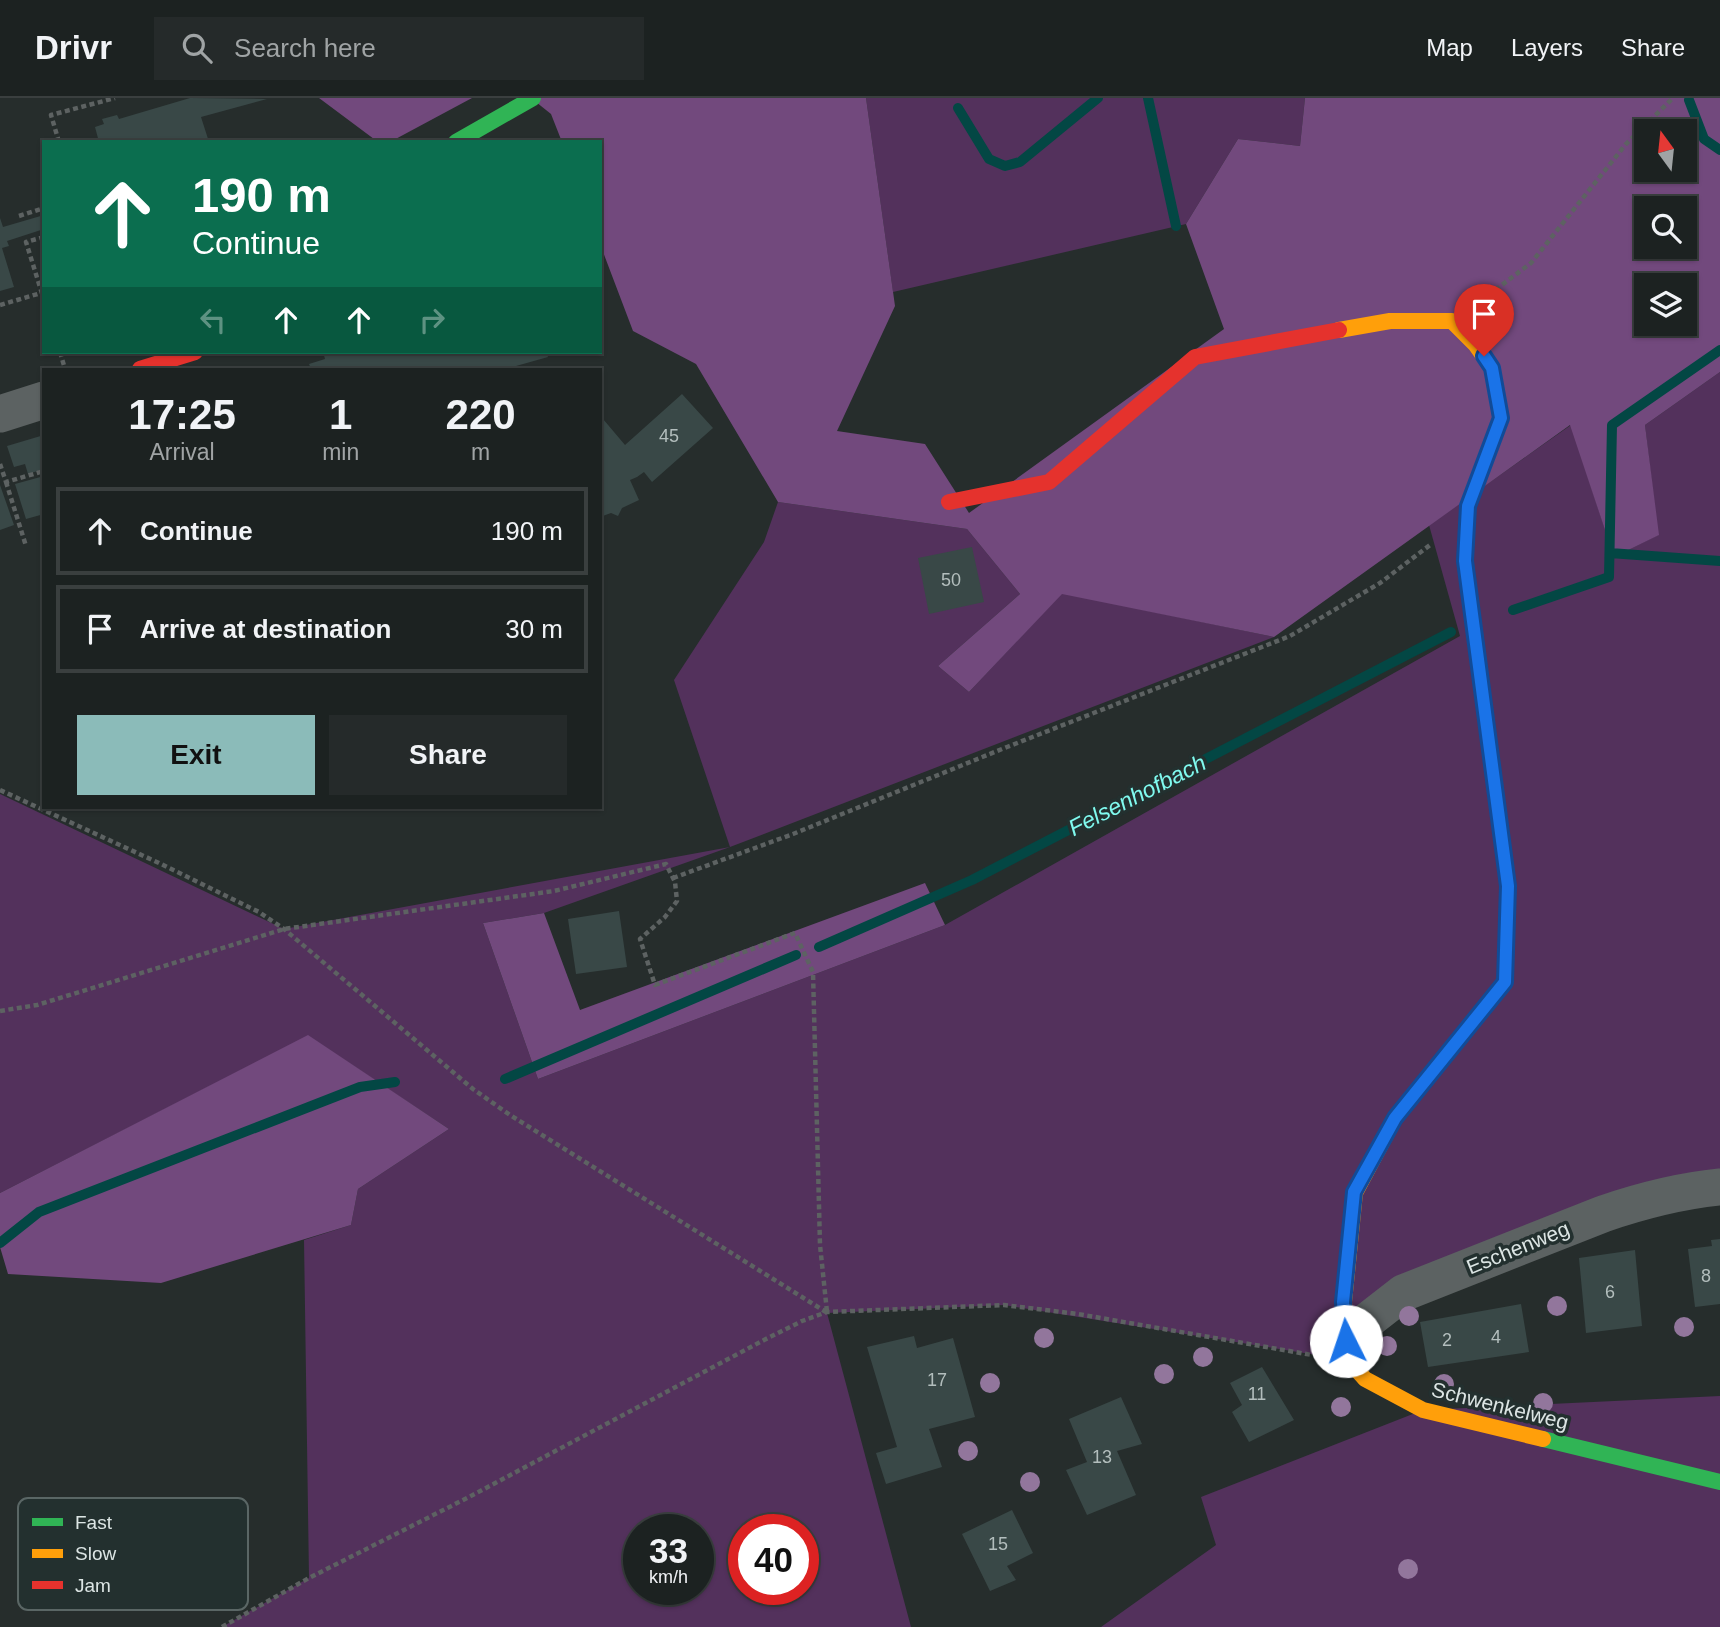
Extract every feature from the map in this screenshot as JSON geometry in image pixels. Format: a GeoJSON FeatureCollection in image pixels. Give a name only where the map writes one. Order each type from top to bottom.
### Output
{"type":"FeatureCollection","features":[{"type":"Feature","properties":{"kind":"street"},"geometry":{"type":"LineString","coordinates":[[460,140],[533,98]]}},
{"type":"Feature","properties":{"kind":"street"},"geometry":{"type":"LineString","coordinates":[[949,502],[1049,482],[1195,357],[1390,321],[1452,321],[1475,344],[1492,368],[1501,418],[1468,512],[1465,561],[1508,886],[1505,982],[1395,1118],[1354,1192],[1343,1302],[1348,1360]]}},
{"type":"Feature","properties":{"kind":"street"},"geometry":{"type":"LineString","coordinates":[[143,368],[189,354]]}},
{"type":"Feature","properties":{"kind":"street"},"geometry":{"type":"LineString","coordinates":[[0,414],[42,401]]}},
{"type":"Feature","properties":{"kind":"street","name":"Eschenweg"},"geometry":{"type":"LineString","coordinates":[[1348,1360],[1367,1321],[1403,1293],[1632,1204],[1720,1186]]}},
{"type":"Feature","properties":{"kind":"street","name":"Schwenkelweg"},"geometry":{"type":"LineString","coordinates":[[1348,1360],[1365,1379],[1423,1410],[1720,1482]]}},
{"type":"Feature","properties":{"kind":"path"},"geometry":{"type":"LineString","coordinates":[[59,140],[51,115],[115,98]]}},
{"type":"Feature","properties":{"kind":"path"},"geometry":{"type":"LineString","coordinates":[[1452,321],[1531,263],[1626,144],[1673,98]]}},
{"type":"Feature","properties":{"kind":"path"},"geometry":{"type":"LineString","coordinates":[[19,216],[42,209]]}},
{"type":"Feature","properties":{"kind":"path"},"geometry":{"type":"LineString","coordinates":[[42,238],[26,242],[42,293]]}},
{"type":"Feature","properties":{"kind":"path"},"geometry":{"type":"LineString","coordinates":[[0,305],[42,296]]}},
{"type":"Feature","properties":{"kind":"path"},"geometry":{"type":"LineString","coordinates":[[0,466],[26,546]]}},
{"type":"Feature","properties":{"kind":"path"},"geometry":{"type":"LineString","coordinates":[[6,482],[42,472]]}},
{"type":"Feature","properties":{"kind":"path"},"geometry":{"type":"LineString","coordinates":[[673,878],[793,834],[1290,636],[1380,583],[1468,512]]}},
{"type":"Feature","properties":{"kind":"path"},"geometry":{"type":"LineString","coordinates":[[0,790],[259,912],[284,929],[473,1089],[510,1115],[827,1312]]}},
{"type":"Feature","properties":{"kind":"path"},"geometry":{"type":"LineString","coordinates":[[0,1011],[37,1005],[284,929],[554,891],[666,864],[675,881],[677,901],[665,917],[640,939],[655,985],[795,933],[813,972],[820,1245],[827,1312]]}},
{"type":"Feature","properties":{"kind":"path"},"geometry":{"type":"LineString","coordinates":[[222,1627],[309,1578],[469,1497],[764,1340],[827,1312],[1004,1305],[1102,1318],[1348,1360]]}},
{"type":"Feature","properties":{"kind":"shaded area"},"geometry":{"type":"Polygon","coordinates":[[[319,98],[472,98],[394,140],[375,140],[319,98]]]}},
{"type":"Feature","properties":{"kind":"shaded area"},"geometry":{"type":"Polygon","coordinates":[[[531,98],[866,98],[895,306],[837,431],[925,444],[969,513],[1224,329],[1186,224],[1238,139],[1300,146],[1305,98],[1720,98],[1720,372],[1645,425],[1659,535],[1614,557],[1570,425],[1274,637],[1062,594],[969,692],[938,666],[1020,594],[967,529],[778,502],[696,364],[633,331],[602,249],[602,140],[561,140],[551,114],[531,98]]]}},
{"type":"Feature","properties":{"kind":"shaded area"},"geometry":{"type":"Polygon","coordinates":[[[866,98],[1305,98],[1300,146],[1238,139],[1186,224],[893,292],[866,98]]]}},
{"type":"Feature","properties":{"kind":"shaded area"},"geometry":{"type":"Polygon","coordinates":[[[1720,372],[1720,1187],[1403,1293],[1348,1360],[1004,1305],[827,1313],[911,1627],[222,1627],[309,1578],[304,1240],[351,1225],[358,1189],[449,1129],[308,1036],[0,1193],[0,794],[284,929],[730,847],[544,913],[483,923],[538,1079],[945,925],[1460,636],[1429,525],[1571,425],[1614,557],[1658,535],[1645,425],[1720,372]]]}},
{"type":"Feature","properties":{"kind":"shaded area"},"geometry":{"type":"Polygon","coordinates":[[[778,502],[967,529],[1020,594],[938,666],[969,692],[1062,593],[1274,637],[730,847],[674,680],[764,542],[778,502]]]}},
{"type":"Feature","properties":{"kind":"shaded area"},"geometry":{"type":"Polygon","coordinates":[[[925,883],[945,925],[538,1079],[483,923],[544,913],[580,1010],[925,883]]]}},
{"type":"Feature","properties":{"kind":"shaded area"},"geometry":{"type":"Polygon","coordinates":[[[308,1035],[449,1129],[358,1189],[351,1225],[161,1283],[8,1274],[0,1247],[0,1193],[308,1035]]]}},
{"type":"Feature","properties":{"kind":"shaded area"},"geometry":{"type":"Polygon","coordinates":[[[1720,1396],[1720,1627],[1101,1627],[1216,1545],[1201,1497],[1423,1410],[1720,1396]]]}},
{"type":"Feature","properties":{"kind":"building"},"geometry":{"type":"Polygon","coordinates":[[[190,98],[267,99],[201,117],[208,140],[98,140],[95,127],[104,124],[102,119],[117,115],[119,119],[190,98]]]}},
{"type":"Feature","properties":{"kind":"building"},"geometry":{"type":"Polygon","coordinates":[[[42,216],[42,230],[7,241],[9,246],[2,248],[14,287],[0,291],[0,218],[3,227],[42,216]]]}},
{"type":"Feature","properties":{"kind":"building"},"geometry":{"type":"Polygon","coordinates":[[[324,354],[547,354],[548,357],[509,368],[311,368],[309,364],[325,359],[324,354]]]}},
{"type":"Feature","properties":{"kind":"building"},"geometry":{"type":"Polygon","coordinates":[[[682,394],[713,428],[652,482],[644,472],[630,480],[639,500],[622,508],[618,516],[611,513],[602,516],[603,419],[625,445],[682,394]]]}},
{"type":"Feature","properties":{"kind":"building"},"geometry":{"type":"Polygon","coordinates":[[[42,436],[42,470],[28,474],[25,464],[14,467],[7,446],[42,436]]]}},
{"type":"Feature","properties":{"kind":"building"},"geometry":{"type":"Polygon","coordinates":[[[42,477],[42,515],[26,519],[15,484],[42,477]]]}},
{"type":"Feature","properties":{"kind":"building"},"geometry":{"type":"Polygon","coordinates":[[[0,485],[14,525],[0,530],[0,485]]]}},
{"type":"Feature","properties":{"kind":"building"},"geometry":{"type":"Polygon","coordinates":[[[972,547],[984,602],[929,614],[918,558],[972,547]]]}},
{"type":"Feature","properties":{"kind":"building"},"geometry":{"type":"Polygon","coordinates":[[[619,911],[627,967],[576,974],[568,919],[619,911]]]}},
{"type":"Feature","properties":{"kind":"building"},"geometry":{"type":"Polygon","coordinates":[[[1720,1239],[1720,1304],[1695,1307],[1688,1249],[1712,1246],[1711,1240],[1720,1239]]]}},
{"type":"Feature","properties":{"kind":"building"},"geometry":{"type":"Polygon","coordinates":[[[1635,1250],[1642,1326],[1586,1333],[1579,1258],[1635,1250]]]}},
{"type":"Feature","properties":{"kind":"building"},"geometry":{"type":"Polygon","coordinates":[[[1521,1304],[1529,1352],[1428,1367],[1420,1322],[1521,1304]]]}},
{"type":"Feature","properties":{"kind":"building"},"geometry":{"type":"Polygon","coordinates":[[[914,1336],[917,1348],[953,1338],[975,1417],[929,1429],[942,1467],[886,1484],[876,1453],[897,1447],[867,1347],[914,1336]]]}},
{"type":"Feature","properties":{"kind":"building"},"geometry":{"type":"Polygon","coordinates":[[[1262,1367],[1294,1420],[1249,1442],[1232,1412],[1242,1405],[1230,1383],[1262,1367]]]}},
{"type":"Feature","properties":{"kind":"building"},"geometry":{"type":"Polygon","coordinates":[[[1121,1397],[1142,1444],[1117,1451],[1136,1495],[1087,1515],[1066,1470],[1087,1462],[1069,1419],[1121,1397]]]}},
{"type":"Feature","properties":{"kind":"building"},"geometry":{"type":"Polygon","coordinates":[[[1012,1510],[1033,1553],[1007,1566],[1016,1580],[990,1591],[962,1534],[1012,1510]]]}},
{"type":"Feature","properties":{"kind":"waterway"},"geometry":{"type":"LineString","coordinates":[[958,108],[989,159],[1005,166],[1020,162],[1098,98]]}},
{"type":"Feature","properties":{"kind":"waterway"},"geometry":{"type":"LineString","coordinates":[[1148,98],[1176,226]]}},
{"type":"Feature","properties":{"kind":"waterway"},"geometry":{"type":"LineString","coordinates":[[1689,100],[1704,139],[1720,150]]}},
{"type":"Feature","properties":{"kind":"waterway"},"geometry":{"type":"LineString","coordinates":[[1513,610],[1609,577],[1612,425],[1720,350]]}},
{"type":"Feature","properties":{"kind":"waterway"},"geometry":{"type":"LineString","coordinates":[[1610,553],[1720,561]]}},
{"type":"Feature","properties":{"kind":"waterway","name":"Felsenhofbach"},"geometry":{"type":"LineString","coordinates":[[819,947],[972,880],[1451,632]]}},
{"type":"Feature","properties":{"kind":"waterway"},"geometry":{"type":"LineString","coordinates":[[505,1079],[796,955]]}},
{"type":"Feature","properties":{"kind":"waterway"},"geometry":{"type":"LineString","coordinates":[[0,1243],[39,1212],[360,1087],[395,1082]]}},
{"type":"Feature","properties":{"kind":"traffic: fast"},"geometry":{"type":"LineString","coordinates":[[460,140],[533,98]]}},
{"type":"Feature","properties":{"kind":"traffic: fast"},"geometry":{"type":"LineString","coordinates":[[1404,1107],[1505,982],[1508,886],[1476,642]]}},
{"type":"Feature","properties":{"kind":"traffic: fast"},"geometry":{"type":"LineString","coordinates":[[1543,1439],[1720,1482]]}},
{"type":"Feature","properties":{"kind":"traffic: slow"},"geometry":{"type":"LineString","coordinates":[[1339,330],[1390,321],[1452,321],[1475,344],[1492,368],[1501,418],[1468,506],[1465,561],[1476,642]]}},
{"type":"Feature","properties":{"kind":"traffic: slow"},"geometry":{"type":"LineString","coordinates":[[1404,1107],[1395,1118],[1355,1193],[1344,1302],[1348,1360],[1365,1379],[1423,1410],[1543,1439]]}},
{"type":"Feature","properties":{"kind":"traffic: jam"},"geometry":{"type":"LineString","coordinates":[[949,502],[1049,482],[1195,357],[1339,330]]}},
{"type":"Feature","properties":{"kind":"traffic: jam"},"geometry":{"type":"LineString","coordinates":[[143,368],[189,354]]}},
{"type":"Feature","properties":{"kind":"route"},"geometry":{"type":"LineString","coordinates":[[1346,1341],[1343,1302],[1354,1192],[1395,1118],[1505,982],[1508,886],[1465,561],[1468,506],[1501,418],[1492,368],[1484,356]]}}]}
